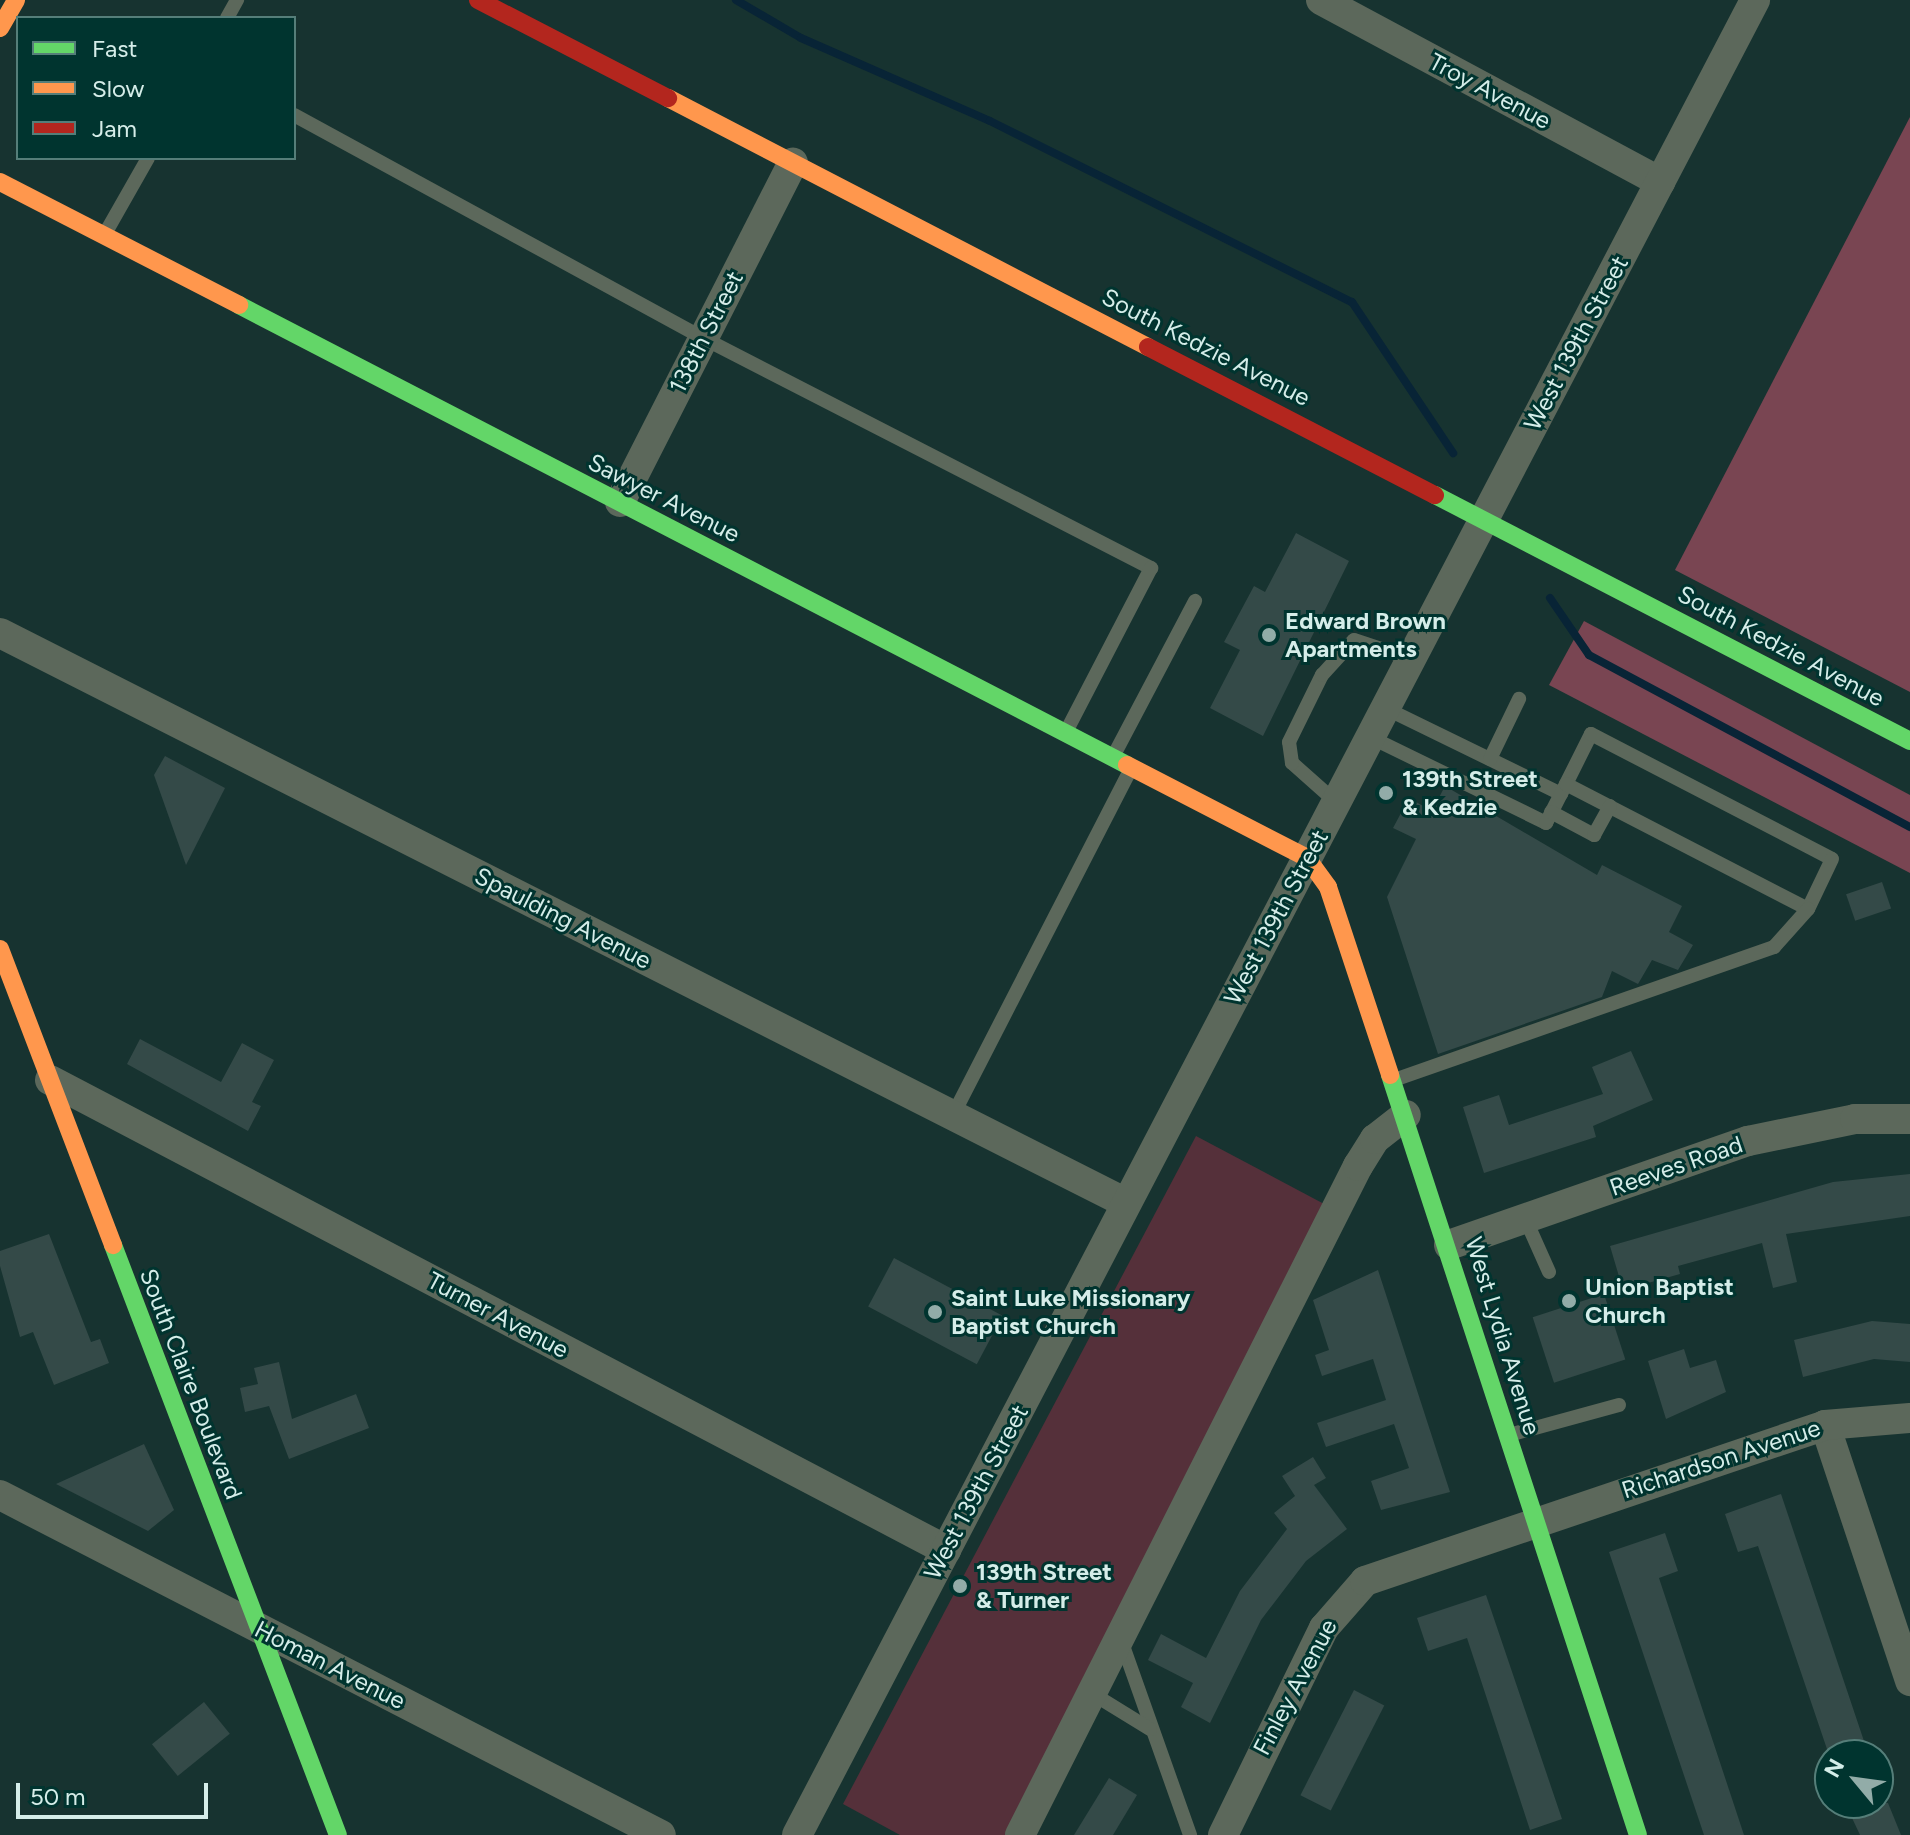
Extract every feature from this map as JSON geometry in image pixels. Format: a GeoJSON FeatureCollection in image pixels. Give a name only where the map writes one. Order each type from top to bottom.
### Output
{"type":"FeatureCollection","features":[{"type":"Feature","properties":{"kind":"street"},"geometry":{"type":"LineString","coordinates":[[0,28],[16,0]]}},
{"type":"Feature","properties":{"kind":"street","name":"South Kedzie Avenue"},"geometry":{"type":"LineString","coordinates":[[478,0],[1485,517],[1910,741]]}},
{"type":"Feature","properties":{"kind":"street","name":"Troy Avenue"},"geometry":{"type":"LineString","coordinates":[[1321,0],[1660,182]]}},
{"type":"Feature","properties":{"kind":"street","name":"West 139th Street"},"geometry":{"type":"LineString","coordinates":[[797,1835],[1755,0]]}},
{"type":"Feature","properties":{"kind":"street","name":"138th Street"},"geometry":{"type":"LineString","coordinates":[[620,502],[793,162]]}},
{"type":"Feature","properties":{"kind":"street","name":"Sawyer Avenue"},"geometry":{"type":"LineString","coordinates":[[0,182],[1307,858]]}},
{"type":"Feature","properties":{"kind":"street","name":"Spaulding Avenue"},"geometry":{"type":"LineString","coordinates":[[0,633],[1126,1203]]}},
{"type":"Feature","properties":{"kind":"street","name":"West Lydia Avenue"},"geometry":{"type":"LineString","coordinates":[[1307,858],[1328,887],[1406,1115],[1638,1835]]}},
{"type":"Feature","properties":{"kind":"street","name":"South Claire Boulevard"},"geometry":{"type":"LineString","coordinates":[[0,949],[338,1835]]}},
{"type":"Feature","properties":{"kind":"street","name":"Turner Avenue"},"geometry":{"type":"LineString","coordinates":[[50,1080],[946,1550]]}},
{"type":"Feature","properties":{"kind":"street"},"geometry":{"type":"LineString","coordinates":[[1020,1835],[1358,1166],[1375,1139],[1406,1115]]}},
{"type":"Feature","properties":{"kind":"street","name":"Reeves Road"},"geometry":{"type":"LineString","coordinates":[[1449,1245],[1748,1141],[1855,1119],[1910,1119]]}},
{"type":"Feature","properties":{"kind":"street","name":"Richardson Avenue"},"geometry":{"type":"LineString","coordinates":[[1535,1519],[1825,1425],[1910,1418]]}},
{"type":"Feature","properties":{"kind":"street"},"geometry":{"type":"LineString","coordinates":[[1825,1425],[1910,1681]]}},
{"type":"Feature","properties":{"kind":"street","name":"Homan Avenue"},"geometry":{"type":"LineString","coordinates":[[0,1495],[661,1835]]}},
{"type":"Feature","properties":{"kind":"street","name":"Finley Avenue"},"geometry":{"type":"LineString","coordinates":[[1223,1835],[1324,1628],[1350,1595],[1381,1572],[1535,1519]]}},
{"type":"Feature","properties":{"kind":"lane"},"geometry":{"type":"LineString","coordinates":[[296,116],[703,338],[1151,568],[1066,733]]}},
{"type":"Feature","properties":{"kind":"lane"},"geometry":{"type":"LineString","coordinates":[[104,235],[147,160]]}},
{"type":"Feature","properties":{"kind":"lane"},"geometry":{"type":"LineString","coordinates":[[1113,757],[1195,601]]}},
{"type":"Feature","properties":{"kind":"lane"},"geometry":{"type":"LineString","coordinates":[[1336,802],[1292,763],[1289,742],[1322,675],[1354,640],[1411,659]]}},
{"type":"Feature","properties":{"kind":"lane"},"geometry":{"type":"LineString","coordinates":[[1490,759],[1519,699]]}},
{"type":"Feature","properties":{"kind":"lane"},"geometry":{"type":"LineString","coordinates":[[1385,708],[1490,759],[1610,806],[1808,909]]}},
{"type":"Feature","properties":{"kind":"lane"},"geometry":{"type":"LineString","coordinates":[[1394,1080],[1774,947],[1808,909],[1832,859],[1591,734],[1548,818]]}},
{"type":"Feature","properties":{"kind":"lane"},"geometry":{"type":"LineString","coordinates":[[1370,737],[1548,818],[1594,835],[1610,806]]}},
{"type":"Feature","properties":{"kind":"lane"},"geometry":{"type":"LineString","coordinates":[[953,1115],[1132,767]]}},
{"type":"Feature","properties":{"kind":"lane"},"geometry":{"type":"LineString","coordinates":[[1525,1218],[1549,1272]]}},
{"type":"Feature","properties":{"kind":"lane"},"geometry":{"type":"LineString","coordinates":[[1509,1435],[1619,1405]]}},
{"type":"Feature","properties":{"kind":"lane"},"geometry":{"type":"LineString","coordinates":[[1121,1638],[1150,1729],[1190,1835]]}},
{"type":"Feature","properties":{"kind":"lane"},"geometry":{"type":"LineString","coordinates":[[1093,1694],[1150,1729]]}},
{"type":"Feature","properties":{"kind":"shaded area"},"geometry":{"type":"Polygon","coordinates":[[[1910,117],[1910,692],[1675,570],[1910,117]]]}},
{"type":"Feature","properties":{"kind":"shaded area"},"geometry":{"type":"Polygon","coordinates":[[[1584,621],[1910,795],[1910,873],[1549,685],[1584,621]]]}},
{"type":"Feature","properties":{"kind":"shaded area"},"geometry":{"type":"Polygon","coordinates":[[[1196,1136],[1326,1205],[1005,1835],[900,1835],[843,1804],[1196,1136]]]}},
{"type":"Feature","properties":{"kind":"building","name":"Edward Brown Apartments"},"geometry":{"type":"Polygon","coordinates":[[[1296,533],[1349,561],[1263,736],[1210,708],[1240,650],[1224,642],[1254,586],[1265,592],[1296,533]]]}},
{"type":"Feature","properties":{"kind":"building"},"geometry":{"type":"Polygon","coordinates":[[[165,756],[225,788],[186,865],[154,775],[165,756]]]}},
{"type":"Feature","properties":{"kind":"building"},"geometry":{"type":"Polygon","coordinates":[[[1445,786],[1597,875],[1602,865],[1682,906],[1669,932],[1693,945],[1678,970],[1652,960],[1638,984],[1612,971],[1602,997],[1438,1054],[1387,897],[1416,839],[1393,828],[1409,798],[1432,811],[1445,786]]]}},
{"type":"Feature","properties":{"kind":"building"},"geometry":{"type":"Polygon","coordinates":[[[1882,882],[1891,908],[1855,921],[1846,894],[1882,882]]]}},
{"type":"Feature","properties":{"kind":"building"},"geometry":{"type":"Polygon","coordinates":[[[140,1039],[221,1082],[242,1043],[274,1060],[252,1102],[261,1106],[248,1131],[127,1064],[140,1039]]]}},
{"type":"Feature","properties":{"kind":"building"},"geometry":{"type":"Polygon","coordinates":[[[1631,1051],[1653,1100],[1593,1126],[1596,1137],[1484,1173],[1463,1107],[1499,1095],[1509,1125],[1603,1094],[1592,1067],[1631,1051]]]}},
{"type":"Feature","properties":{"kind":"building"},"geometry":{"type":"Polygon","coordinates":[[[1910,1174],[1910,1216],[1786,1234],[1797,1282],[1773,1288],[1762,1243],[1678,1266],[1680,1274],[1623,1290],[1610,1246],[1833,1182],[1910,1174]]]}},
{"type":"Feature","properties":{"kind":"building"},"geometry":{"type":"Polygon","coordinates":[[[49,1234],[91,1342],[100,1339],[109,1363],[54,1385],[33,1332],[20,1337],[0,1266],[0,1251],[49,1234]]]}},
{"type":"Feature","properties":{"kind":"building","name":"Saint Luke Missionary Baptist Church"},"geometry":{"type":"Polygon","coordinates":[[[894,1258],[1003,1316],[977,1364],[868,1307],[894,1258]]]}},
{"type":"Feature","properties":{"kind":"building"},"geometry":{"type":"Polygon","coordinates":[[[1378,1270],[1450,1492],[1381,1510],[1371,1481],[1409,1468],[1394,1424],[1326,1447],[1317,1423],[1386,1400],[1373,1359],[1322,1376],[1315,1355],[1329,1350],[1313,1300],[1378,1270]]]}},
{"type":"Feature","properties":{"kind":"building"},"geometry":{"type":"Polygon","coordinates":[[[1604,1294],[1625,1360],[1554,1383],[1533,1317],[1604,1294]]]}},
{"type":"Feature","properties":{"kind":"building"},"geometry":{"type":"Polygon","coordinates":[[[1872,1321],[1910,1324],[1910,1362],[1874,1359],[1803,1377],[1794,1340],[1872,1321]]]}},
{"type":"Feature","properties":{"kind":"building"},"geometry":{"type":"Polygon","coordinates":[[[1684,1349],[1690,1368],[1716,1360],[1726,1392],[1666,1419],[1648,1361],[1684,1349]]]}},
{"type":"Feature","properties":{"kind":"building"},"geometry":{"type":"Polygon","coordinates":[[[279,1362],[292,1419],[356,1394],[369,1428],[289,1459],[269,1406],[245,1412],[240,1388],[258,1384],[254,1368],[279,1362]]]}},
{"type":"Feature","properties":{"kind":"building"},"geometry":{"type":"Polygon","coordinates":[[[144,1444],[174,1510],[148,1531],[56,1484],[144,1444]]]}},
{"type":"Feature","properties":{"kind":"building"},"geometry":{"type":"Polygon","coordinates":[[[1313,1457],[1326,1478],[1314,1485],[1347,1529],[1306,1561],[1261,1620],[1210,1723],[1181,1707],[1193,1683],[1148,1660],[1161,1634],[1206,1658],[1240,1591],[1287,1529],[1274,1513],[1295,1496],[1282,1476],[1313,1457]]]}},
{"type":"Feature","properties":{"kind":"building"},"geometry":{"type":"Polygon","coordinates":[[[1781,1494],[1863,1739],[1824,1739],[1758,1546],[1738,1552],[1725,1514],[1781,1494]]]}},
{"type":"Feature","properties":{"kind":"building"},"geometry":{"type":"Polygon","coordinates":[[[1665,1533],[1678,1571],[1659,1578],[1744,1835],[1704,1835],[1609,1552],[1665,1533]]]}},
{"type":"Feature","properties":{"kind":"building"},"geometry":{"type":"Polygon","coordinates":[[[1486,1595],[1562,1819],[1530,1830],[1467,1638],[1428,1651],[1417,1618],[1486,1595]]]}},
{"type":"Feature","properties":{"kind":"building"},"geometry":{"type":"Polygon","coordinates":[[[1354,1690],[1384,1705],[1331,1811],[1300,1795],[1354,1690]]]}},
{"type":"Feature","properties":{"kind":"building"},"geometry":{"type":"Polygon","coordinates":[[[204,1702],[230,1734],[178,1776],[152,1744],[204,1702]]]}},
{"type":"Feature","properties":{"kind":"building"},"geometry":{"type":"Polygon","coordinates":[[[1109,1778],[1137,1795],[1113,1835],[1074,1835],[1109,1778]]]}},
{"type":"Feature","properties":{"kind":"building"},"geometry":{"type":"Polygon","coordinates":[[[1894,1818],[1901,1835],[1860,1835],[1852,1819],[1894,1818]]]}},
{"type":"Feature","properties":{"kind":"waterway"},"geometry":{"type":"LineString","coordinates":[[736,0],[801,38],[990,121],[1352,302],[1453,453]]}},
{"type":"Feature","properties":{"kind":"waterway"},"geometry":{"type":"LineString","coordinates":[[1550,598],[1589,655],[1910,827]]}},
{"type":"Feature","properties":{"kind":"traffic: fast"},"geometry":{"type":"LineString","coordinates":[[239,305],[1127,765]]}},
{"type":"Feature","properties":{"kind":"traffic: fast"},"geometry":{"type":"LineString","coordinates":[[1435,495],[1910,741]]}},
{"type":"Feature","properties":{"kind":"traffic: fast"},"geometry":{"type":"LineString","coordinates":[[1390,1075],[1638,1835]]}},
{"type":"Feature","properties":{"kind":"traffic: fast"},"geometry":{"type":"LineString","coordinates":[[113,1245],[338,1835]]}},
{"type":"Feature","properties":{"kind":"traffic: slow"},"geometry":{"type":"LineString","coordinates":[[0,28],[16,0]]}},
{"type":"Feature","properties":{"kind":"traffic: slow"},"geometry":{"type":"LineString","coordinates":[[668,98],[1148,347]]}},
{"type":"Feature","properties":{"kind":"traffic: slow"},"geometry":{"type":"LineString","coordinates":[[0,182],[239,305]]}},
{"type":"Feature","properties":{"kind":"traffic: slow"},"geometry":{"type":"LineString","coordinates":[[1127,765],[1307,858],[1328,887],[1390,1075]]}},
{"type":"Feature","properties":{"kind":"traffic: slow"},"geometry":{"type":"LineString","coordinates":[[0,949],[113,1245]]}},
{"type":"Feature","properties":{"kind":"traffic: jam"},"geometry":{"type":"LineString","coordinates":[[478,0],[668,98]]}},
{"type":"Feature","properties":{"kind":"traffic: jam"},"geometry":{"type":"LineString","coordinates":[[1148,347],[1435,495]]}},
{"type":"Feature","properties":{"kind":"place","name":"Edward Brown Apartments"},"geometry":{"type":"Point","coordinates":[1269,635]}},
{"type":"Feature","properties":{"kind":"place","name":"139th Street & Kedzie"},"geometry":{"type":"Point","coordinates":[1386,793]}},
{"type":"Feature","properties":{"kind":"place","name":"Union Baptist Church"},"geometry":{"type":"Point","coordinates":[1569,1301]}},
{"type":"Feature","properties":{"kind":"place","name":"Saint Luke Missionary Baptist Church"},"geometry":{"type":"Point","coordinates":[935,1312]}},
{"type":"Feature","properties":{"kind":"place","name":"139th Street & Turner"},"geometry":{"type":"Point","coordinates":[960,1586]}}]}
